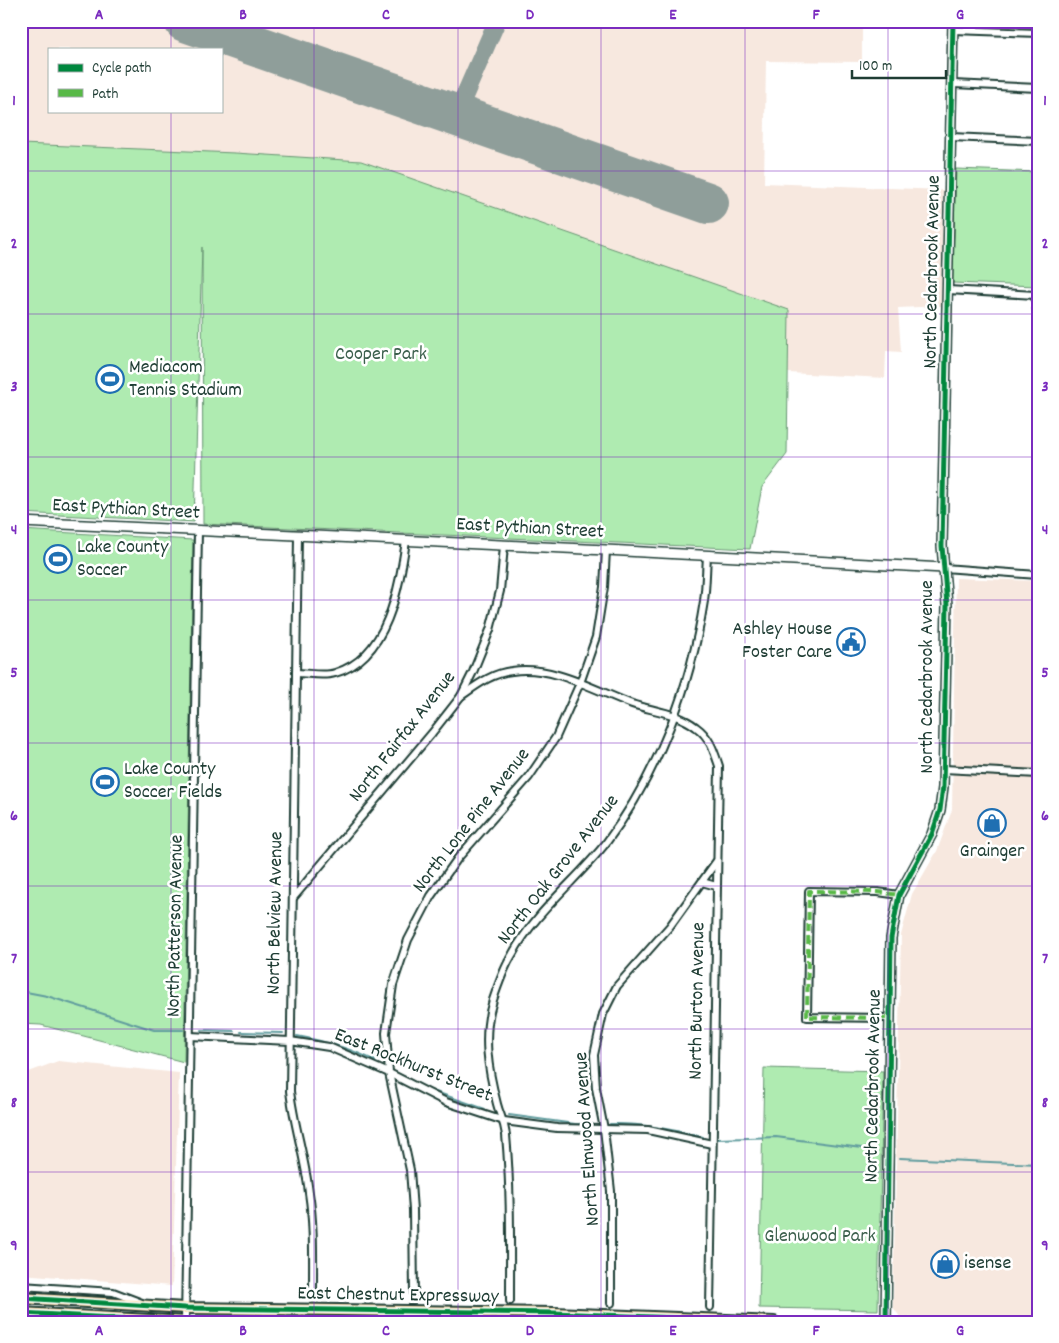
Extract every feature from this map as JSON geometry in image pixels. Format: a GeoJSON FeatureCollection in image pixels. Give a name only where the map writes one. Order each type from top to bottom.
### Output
{"type":"FeatureCollection","features":[{"type":"Feature","properties":{"kind":"main road","name":"East Chestnut Expressway"},"geometry":{"type":"LineString","coordinates":[[21,1298],[185,1308],[774,1322]]}},
{"type":"Feature","properties":{"kind":"main road"},"geometry":{"type":"LineString","coordinates":[[21,1313],[185,1322]]}},
{"type":"Feature","properties":{"kind":"street"},"geometry":{"type":"LineString","coordinates":[[953,26],[1038,33]]}},
{"type":"Feature","properties":{"kind":"street","name":"North Cedarbrook Avenue"},"geometry":{"type":"LineString","coordinates":[[886,1322],[891,938],[899,895],[932,834],[936,822],[942,798],[944,769],[947,605],[942,546],[953,26]]}},
{"type":"Feature","properties":{"kind":"street"},"geometry":{"type":"LineString","coordinates":[[953,84],[1038,88]]}},
{"type":"Feature","properties":{"kind":"street"},"geometry":{"type":"LineString","coordinates":[[951,137],[1038,141]]}},
{"type":"Feature","properties":{"kind":"street"},"geometry":{"type":"LineString","coordinates":[[948,290],[1035,295],[1038,320]]}},
{"type":"Feature","properties":{"kind":"street","name":"East Pythian Street"},"geometry":{"type":"LineString","coordinates":[[21,522],[606,550],[1038,574]]}},
{"type":"Feature","properties":{"kind":"street","name":"North Patterson Avenue"},"geometry":{"type":"LineString","coordinates":[[185,1322],[198,531]]}},
{"type":"Feature","properties":{"kind":"street","name":"North Belview Avenue"},"geometry":{"type":"LineString","coordinates":[[298,536],[290,1040],[292,1108],[306,1172],[311,1209],[313,1289]]}},
{"type":"Feature","properties":{"kind":"street"},"geometry":{"type":"LineString","coordinates":[[296,673],[334,674],[352,666],[372,649],[396,597],[406,541]]}},
{"type":"Feature","properties":{"kind":"street","name":"North Fairfax Avenue"},"geometry":{"type":"LineString","coordinates":[[293,898],[461,696],[490,630],[498,601],[504,546]]}},
{"type":"Feature","properties":{"kind":"street","name":"North Lone Pine Avenue"},"geometry":{"type":"LineString","coordinates":[[414,1294],[413,1210],[410,1170],[389,1073],[386,1033],[393,985],[408,940],[431,896],[453,865],[529,777],[556,737],[580,683],[596,637],[604,587],[606,550]]}},
{"type":"Feature","properties":{"kind":"street","name":"North Oak Grove Avenue"},"geometry":{"type":"LineString","coordinates":[[510,1301],[510,1177],[504,1121],[498,1107],[488,1063],[486,1036],[493,1000],[512,954],[536,920],[606,843],[641,790],[675,716],[692,662],[704,600],[707,556]]}},
{"type":"Feature","properties":{"kind":"street","name":"North Burton Avenue"},"geometry":{"type":"LineString","coordinates":[[461,696],[486,679],[512,671],[545,672],[580,683],[633,704],[675,716],[697,727],[711,743],[718,766],[710,1307]]}},
{"type":"Feature","properties":{"kind":"street"},"geometry":{"type":"LineString","coordinates":[[473,672],[486,679]]}},
{"type":"Feature","properties":{"kind":"street"},"geometry":{"type":"LineString","coordinates":[[944,769],[1038,774]]}},
{"type":"Feature","properties":{"kind":"street","name":"North Elmwood Avenue"},"geometry":{"type":"LineString","coordinates":[[611,1302],[611,1191],[604,1128],[596,1088],[594,1055],[603,1014],[617,986],[670,926],[716,861]]}},
{"type":"Feature","properties":{"kind":"street"},"geometry":{"type":"LineString","coordinates":[[702,882],[716,886]]}},
{"type":"Feature","properties":{"kind":"street"},"geometry":{"type":"LineString","coordinates":[[890,1018],[807,1017],[809,891],[878,892],[899,895]]}},
{"type":"Feature","properties":{"kind":"street","name":"East Rockhurst Street"},"geometry":{"type":"LineString","coordinates":[[190,1036],[290,1040],[328,1047],[389,1073],[446,1102],[504,1121],[557,1128],[648,1130],[712,1144]]}},
{"type":"Feature","properties":{"kind":"street"},"geometry":{"type":"LineString","coordinates":[[21,1286],[113,1292],[150,1306]]}},
{"type":"Feature","properties":{"kind":"shaded area"},"geometry":{"type":"Polygon","coordinates":[[[21,21],[862,21],[862,62],[766,61],[764,183],[943,190],[942,306],[898,308],[901,352],[886,351],[885,378],[788,373],[789,310],[21,145],[21,21]]]}},
{"type":"Feature","properties":{"kind":"shaded area"},"geometry":{"type":"Polygon","coordinates":[[[956,578],[1038,581],[1038,1322],[900,1317],[893,1307],[901,935],[912,894],[937,851],[952,810],[956,578]]]}},
{"type":"Feature","properties":{"kind":"shaded area"},"geometry":{"type":"Polygon","coordinates":[[[58,1061],[179,1073],[172,1286],[21,1274],[21,1075],[58,1061]]]}},
{"type":"Feature","properties":{"kind":"green space","name":"Cooper Park"},"geometry":{"type":"Polygon","coordinates":[[[21,144],[235,153],[361,161],[789,310],[787,454],[762,487],[750,549],[203,524],[202,247],[194,522],[21,513],[21,144]]]}},
{"type":"Feature","properties":{"kind":"green space"},"geometry":{"type":"Polygon","coordinates":[[[956,169],[1038,172],[1038,286],[952,283],[956,169]]]}},
{"type":"Feature","properties":{"kind":"green space","name":"Lake County Soccer Fields"},"geometry":{"type":"Polygon","coordinates":[[[21,530],[193,540],[184,1062],[41,1025],[21,1024],[21,530]]]}},
{"type":"Feature","properties":{"kind":"green space","name":"Glenwood Park"},"geometry":{"type":"Polygon","coordinates":[[[764,1068],[883,1071],[878,1310],[759,1308],[764,1068]]]}},
{"type":"Feature","properties":{"kind":"waterway"},"geometry":{"type":"LineString","coordinates":[[21,991],[47,996],[154,1030],[183,1030]]}},
{"type":"Feature","properties":{"kind":"waterway"},"geometry":{"type":"LineString","coordinates":[[201,1030],[234,1031]]}},
{"type":"Feature","properties":{"kind":"waterway"},"geometry":{"type":"LineString","coordinates":[[241,1032],[283,1033]]}},
{"type":"Feature","properties":{"kind":"waterway"},"geometry":{"type":"LineString","coordinates":[[297,1036],[356,1052],[375,1061]]}},
{"type":"Feature","properties":{"kind":"waterway"},"geometry":{"type":"LineString","coordinates":[[395,1072],[427,1089],[485,1109]]}},
{"type":"Feature","properties":{"kind":"waterway"},"geometry":{"type":"LineString","coordinates":[[509,1115],[575,1124],[592,1124]]}},
{"type":"Feature","properties":{"kind":"waterway"},"geometry":{"type":"LineString","coordinates":[[610,1124],[634,1124],[657,1127],[703,1137]]}},
{"type":"Feature","properties":{"kind":"waterway"},"geometry":{"type":"LineString","coordinates":[[718,1139],[776,1137],[877,1150]]}},
{"type":"Feature","properties":{"kind":"waterway"},"geometry":{"type":"LineString","coordinates":[[900,1158],[1038,1164]]}},
{"type":"Feature","properties":{"kind":"taxiway"},"geometry":{"type":"LineString","coordinates":[[456,115],[497,21]]}},
{"type":"Feature","properties":{"kind":"runway"},"geometry":{"type":"LineString","coordinates":[[185,21],[708,203]]}},
{"type":"Feature","properties":{"kind":"marked path"},"geometry":{"type":"LineString","coordinates":[[890,1018],[807,1017],[809,891],[878,892],[899,895]]}},
{"type":"Feature","properties":{"kind":"cycle path"},"geometry":{"type":"LineString","coordinates":[[886,1322],[891,938],[899,895],[932,834],[940,810],[943,787],[947,605],[942,546],[953,21]]}},
{"type":"Feature","properties":{"kind":"cycle path"},"geometry":{"type":"LineString","coordinates":[[21,1298],[185,1308],[554,1313],[774,1322]]}},
{"type":"Feature","properties":{"kind":"cycle path"},"geometry":{"type":"LineString","coordinates":[[21,1313],[187,1322]]}},
{"type":"Feature","properties":{"kind":"place","name":"Mediacom Tennis Stadium"},"geometry":{"type":"Point","coordinates":[110,379]}},
{"type":"Feature","properties":{"kind":"place","name":"Lake County Soccer"},"geometry":{"type":"Point","coordinates":[58,559]}},
{"type":"Feature","properties":{"kind":"place","name":"Ashley House Foster Care"},"geometry":{"type":"Point","coordinates":[851,642]}},
{"type":"Feature","properties":{"kind":"place","name":"Lake County Soccer Fields"},"geometry":{"type":"Point","coordinates":[105,782]}},
{"type":"Feature","properties":{"kind":"place","name":"Grainger"},"geometry":{"type":"Point","coordinates":[992,823]}},
{"type":"Feature","properties":{"kind":"place","name":"isense"},"geometry":{"type":"Point","coordinates":[945,1264]}}]}
